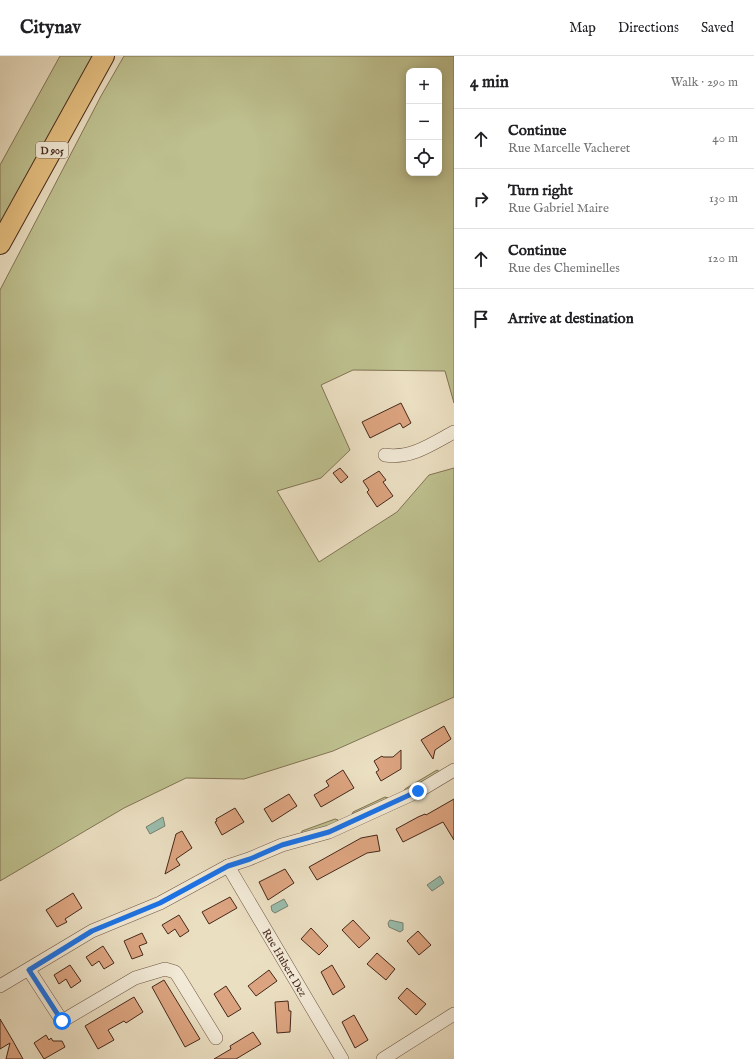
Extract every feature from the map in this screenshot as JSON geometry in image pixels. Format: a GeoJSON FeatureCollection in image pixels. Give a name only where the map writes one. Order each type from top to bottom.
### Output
{"type":"FeatureCollection","features":[{"type":"Feature","properties":{"kind":"main road","name":"D 905"},"geometry":{"type":"LineString","coordinates":[[0,244],[104,56]]}},
{"type":"Feature","properties":{"kind":"street"},"geometry":{"type":"LineString","coordinates":[[385,455],[412,453],[454,432]]}},
{"type":"Feature","properties":{"kind":"street"},"geometry":{"type":"LineString","coordinates":[[0,986],[92,931],[160,903],[228,866],[250,859],[282,845],[329,832],[418,791],[454,770]]}},
{"type":"Feature","properties":{"kind":"street","name":"Rue Hubert Dez"},"geometry":{"type":"LineString","coordinates":[[228,866],[342,1059]]}},
{"type":"Feature","properties":{"kind":"street"},"geometry":{"type":"LineString","coordinates":[[29,970],[62,1021],[135,978],[165,968],[169,969],[178,976],[216,1038]]}},
{"type":"Feature","properties":{"kind":"street"},"geometry":{"type":"LineString","coordinates":[[388,1058],[454,1014]]}},
{"type":"Feature","properties":{"kind":"shaded area"},"geometry":{"type":"Polygon","coordinates":[[[60,56],[95,56],[0,227],[0,165],[60,56]]]}},
{"type":"Feature","properties":{"kind":"shaded area"},"geometry":{"type":"Polygon","coordinates":[[[124,56],[454,56],[454,403],[445,371],[353,370],[321,385],[350,450],[321,478],[277,491],[319,562],[397,512],[429,475],[454,468],[454,697],[333,751],[244,779],[186,778],[124,808],[0,881],[0,290],[101,96],[124,56]]]}},
{"type":"Feature","properties":{"kind":"shaded area"},"geometry":{"type":"Polygon","coordinates":[[[437,770],[440,772],[404,791],[405,789],[437,770]]]}},
{"type":"Feature","properties":{"kind":"shaded area"},"geometry":{"type":"Polygon","coordinates":[[[385,797],[388,798],[352,814],[353,812],[385,797]]]}},
{"type":"Feature","properties":{"kind":"shaded area"},"geometry":{"type":"Polygon","coordinates":[[[163,817],[165,826],[150,834],[146,827],[163,817]]]}},
{"type":"Feature","properties":{"kind":"shaded area"},"geometry":{"type":"Polygon","coordinates":[[[335,819],[338,820],[337,823],[301,834],[302,831],[335,819]]]}},
{"type":"Feature","properties":{"kind":"shaded area"},"geometry":{"type":"Polygon","coordinates":[[[440,876],[444,883],[432,891],[427,885],[440,876]]]}},
{"type":"Feature","properties":{"kind":"shaded area"},"geometry":{"type":"Polygon","coordinates":[[[284,899],[288,906],[275,913],[272,911],[271,906],[284,899]]]}},
{"type":"Feature","properties":{"kind":"shaded area"},"geometry":{"type":"Polygon","coordinates":[[[390,920],[403,923],[403,930],[400,932],[389,927],[388,923],[390,920]]]}},
{"type":"Feature","properties":{"kind":"building"},"geometry":{"type":"Polygon","coordinates":[[[401,403],[411,423],[403,428],[400,423],[370,438],[362,422],[401,403]]]}},
{"type":"Feature","properties":{"kind":"building"},"geometry":{"type":"Polygon","coordinates":[[[340,468],[348,477],[341,483],[333,473],[340,468]]]}},
{"type":"Feature","properties":{"kind":"building"},"geometry":{"type":"Polygon","coordinates":[[[379,471],[386,480],[383,482],[393,496],[377,507],[367,492],[369,490],[363,481],[379,471]]]}},
{"type":"Feature","properties":{"kind":"building"},"geometry":{"type":"Polygon","coordinates":[[[444,726],[451,739],[435,750],[433,759],[421,740],[444,726]]]}},
{"type":"Feature","properties":{"kind":"building"},"geometry":{"type":"Polygon","coordinates":[[[401,750],[401,769],[381,781],[376,772],[379,770],[374,761],[382,756],[393,757],[401,750]]]}},
{"type":"Feature","properties":{"kind":"building"},"geometry":{"type":"Polygon","coordinates":[[[343,770],[354,788],[321,807],[314,795],[329,786],[326,781],[343,770]]]}},
{"type":"Feature","properties":{"kind":"building"},"geometry":{"type":"Polygon","coordinates":[[[289,794],[297,806],[272,822],[264,809],[289,794]]]}},
{"type":"Feature","properties":{"kind":"building"},"geometry":{"type":"Polygon","coordinates":[[[454,799],[454,840],[443,822],[403,842],[396,829],[418,817],[425,814],[426,815],[454,799]]]}},
{"type":"Feature","properties":{"kind":"building"},"geometry":{"type":"Polygon","coordinates":[[[235,808],[244,822],[222,835],[215,822],[217,821],[216,819],[235,808]]]}},
{"type":"Feature","properties":{"kind":"building"},"geometry":{"type":"Polygon","coordinates":[[[182,831],[192,848],[176,859],[180,865],[165,874],[176,834],[182,831]]]}},
{"type":"Feature","properties":{"kind":"building"},"geometry":{"type":"Polygon","coordinates":[[[377,835],[380,851],[367,853],[317,880],[309,867],[361,838],[377,835]]]}},
{"type":"Feature","properties":{"kind":"building"},"geometry":{"type":"Polygon","coordinates":[[[285,869],[294,883],[268,900],[259,882],[285,869]]]}},
{"type":"Feature","properties":{"kind":"building"},"geometry":{"type":"Polygon","coordinates":[[[73,893],[82,908],[65,919],[67,922],[57,927],[46,910],[73,893]]]}},
{"type":"Feature","properties":{"kind":"building"},"geometry":{"type":"Polygon","coordinates":[[[230,897],[237,908],[209,924],[202,912],[230,897]]]}},
{"type":"Feature","properties":{"kind":"building"},"geometry":{"type":"Polygon","coordinates":[[[179,915],[189,931],[180,937],[175,929],[168,934],[162,925],[179,915]]]}},
{"type":"Feature","properties":{"kind":"building"},"geometry":{"type":"Polygon","coordinates":[[[353,920],[370,938],[359,948],[342,930],[353,920]]]}},
{"type":"Feature","properties":{"kind":"building"},"geometry":{"type":"Polygon","coordinates":[[[311,928],[328,946],[319,955],[301,939],[311,928]]]}},
{"type":"Feature","properties":{"kind":"building"},"geometry":{"type":"Polygon","coordinates":[[[418,931],[431,945],[419,955],[407,941],[418,931]]]}},
{"type":"Feature","properties":{"kind":"building"},"geometry":{"type":"Polygon","coordinates":[[[142,933],[147,943],[139,946],[143,955],[132,959],[124,941],[142,933]]]}},
{"type":"Feature","properties":{"kind":"building"},"geometry":{"type":"Polygon","coordinates":[[[103,946],[114,963],[104,969],[99,961],[92,966],[86,957],[103,946]]]}},
{"type":"Feature","properties":{"kind":"building"},"geometry":{"type":"Polygon","coordinates":[[[377,953],[395,969],[386,980],[367,964],[377,953]]]}},
{"type":"Feature","properties":{"kind":"building"},"geometry":{"type":"Polygon","coordinates":[[[70,965],[81,981],[71,988],[66,979],[59,984],[54,975],[70,965]]]}},
{"type":"Feature","properties":{"kind":"building"},"geometry":{"type":"Polygon","coordinates":[[[332,965],[345,987],[333,995],[321,972],[332,965]]]}},
{"type":"Feature","properties":{"kind":"building"},"geometry":{"type":"Polygon","coordinates":[[[269,970],[277,981],[256,996],[248,986],[269,970]]]}},
{"type":"Feature","properties":{"kind":"building"},"geometry":{"type":"Polygon","coordinates":[[[164,980],[200,1039],[185,1047],[152,987],[164,980]]]}},
{"type":"Feature","properties":{"kind":"building"},"geometry":{"type":"Polygon","coordinates":[[[226,986],[241,1009],[228,1017],[214,994],[226,986]]]}},
{"type":"Feature","properties":{"kind":"building"},"geometry":{"type":"Polygon","coordinates":[[[407,988],[426,1004],[416,1015],[398,998],[407,988]]]}},
{"type":"Feature","properties":{"kind":"building"},"geometry":{"type":"Polygon","coordinates":[[[134,997],[143,1012],[126,1023],[124,1021],[108,1030],[114,1040],[98,1049],[85,1026],[134,997]]]}},
{"type":"Feature","properties":{"kind":"building"},"geometry":{"type":"Polygon","coordinates":[[[288,1001],[289,1011],[291,1011],[290,1032],[277,1033],[275,1002],[288,1001]]]}},
{"type":"Feature","properties":{"kind":"building"},"geometry":{"type":"Polygon","coordinates":[[[354,1015],[368,1040],[355,1048],[342,1022],[354,1015]]]}},
{"type":"Feature","properties":{"kind":"building"},"geometry":{"type":"Polygon","coordinates":[[[0,1019],[23,1059],[6,1059],[10,1043],[0,1049],[0,1019]]]}},
{"type":"Feature","properties":{"kind":"building"},"geometry":{"type":"Polygon","coordinates":[[[253,1032],[261,1044],[236,1059],[214,1059],[231,1049],[230,1046],[253,1032]]]}},
{"type":"Feature","properties":{"kind":"building"},"geometry":{"type":"Polygon","coordinates":[[[46,1035],[49,1040],[51,1038],[53,1041],[62,1041],[65,1047],[44,1059],[34,1043],[46,1035]]]}},
{"type":"Feature","properties":{"kind":"route"},"geometry":{"type":"LineString","coordinates":[[62,1021],[29,970],[72,942],[92,931],[132,913],[160,903],[228,866],[250,859],[282,845],[316,837],[329,832],[418,791]]}}]}
